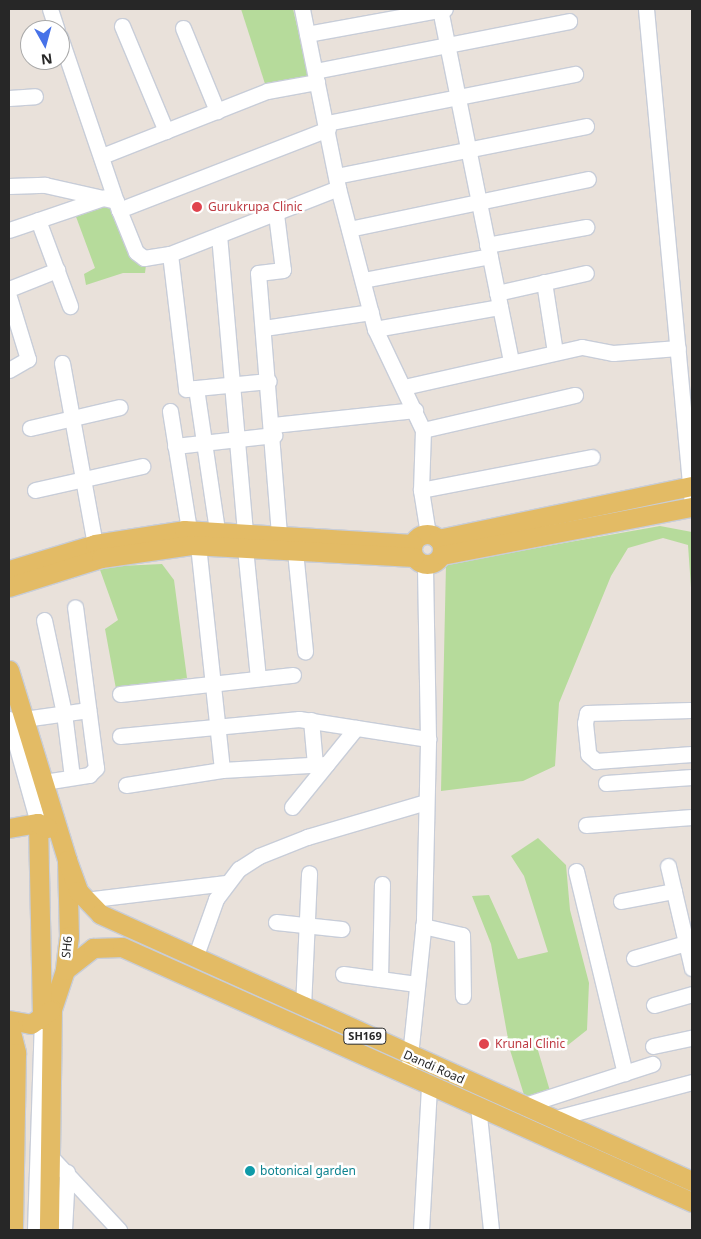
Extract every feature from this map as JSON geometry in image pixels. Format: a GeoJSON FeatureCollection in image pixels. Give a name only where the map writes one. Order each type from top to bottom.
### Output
{"type":"FeatureCollection","features":[{"type":"Feature","properties":{"kind":"main road"},"geometry":{"type":"LineString","coordinates":[[9,587],[101,558],[217,531],[245,540],[296,551],[417,555],[436,543],[692,496]]}},
{"type":"Feature","properties":{"kind":"main road"},"geometry":{"type":"LineString","coordinates":[[9,570],[95,544],[193,538],[245,540],[280,534],[417,555],[436,543]]}},
{"type":"Feature","properties":{"kind":"main road","name":"SH6"},"geometry":{"type":"LineString","coordinates":[[9,670],[16,719],[44,782],[67,860],[69,936],[65,970],[47,1014],[51,1156],[49,1230]]}},
{"type":"Feature","properties":{"kind":"main road"},"geometry":{"type":"LineString","coordinates":[[9,828],[38,823],[62,838]]}},
{"type":"Feature","properties":{"kind":"main road"},"geometry":{"type":"LineString","coordinates":[[13,1230],[11,1177],[16,1053],[10,1025],[31,1024],[47,1014],[38,823]]}},
{"type":"Feature","properties":{"kind":"main road","name":"Dandi Road"},"geometry":{"type":"LineString","coordinates":[[67,860],[85,900],[100,914],[408,1056],[692,1181]]}},
{"type":"Feature","properties":{"kind":"main road","name":"Dandi Road"},"geometry":{"type":"LineString","coordinates":[[65,970],[93,948],[122,947],[692,1202]]}},
{"type":"Feature","properties":{"kind":"street"},"geometry":{"type":"LineString","coordinates":[[302,9],[337,182],[375,329],[423,430],[421,490],[436,543]]}},
{"type":"Feature","properties":{"kind":"street"},"geometry":{"type":"LineString","coordinates":[[307,34],[442,9],[446,44],[511,360]]}},
{"type":"Feature","properties":{"kind":"street"},"geometry":{"type":"LineString","coordinates":[[646,9],[692,496]]}},
{"type":"Feature","properties":{"kind":"street"},"geometry":{"type":"LineString","coordinates":[[102,156],[267,91],[446,44],[569,21]]}},
{"type":"Feature","properties":{"kind":"street"},"geometry":{"type":"LineString","coordinates":[[122,26],[166,131]]}},
{"type":"Feature","properties":{"kind":"street"},"geometry":{"type":"LineString","coordinates":[[183,28],[217,111]]}},
{"type":"Feature","properties":{"kind":"street"},"geometry":{"type":"LineString","coordinates":[[70,65],[102,156],[114,203],[136,252],[144,258],[170,254],[276,214],[337,182],[468,151],[586,126]]}},
{"type":"Feature","properties":{"kind":"street"},"geometry":{"type":"LineString","coordinates":[[9,230],[38,220],[114,203],[327,126],[457,96],[575,74]]}},
{"type":"Feature","properties":{"kind":"street"},"geometry":{"type":"LineString","coordinates":[[9,98],[35,96]]}},
{"type":"Feature","properties":{"kind":"street"},"geometry":{"type":"LineString","coordinates":[[350,229],[588,179]]}},
{"type":"Feature","properties":{"kind":"street"},"geometry":{"type":"LineString","coordinates":[[9,186],[45,185],[114,203]]}},
{"type":"Feature","properties":{"kind":"street"},"geometry":{"type":"LineString","coordinates":[[276,214],[283,270],[258,273],[269,381],[280,534]]}},
{"type":"Feature","properties":{"kind":"street"},"geometry":{"type":"LineString","coordinates":[[38,220],[70,306]]}},
{"type":"Feature","properties":{"kind":"street"},"geometry":{"type":"LineString","coordinates":[[363,280],[586,227]]}},
{"type":"Feature","properties":{"kind":"street"},"geometry":{"type":"LineString","coordinates":[[219,235],[258,678]]}},
{"type":"Feature","properties":{"kind":"street"},"geometry":{"type":"LineString","coordinates":[[170,254],[186,389],[232,383],[269,381]]}},
{"type":"Feature","properties":{"kind":"street"},"geometry":{"type":"LineString","coordinates":[[9,289],[57,270]]}},
{"type":"Feature","properties":{"kind":"street"},"geometry":{"type":"LineString","coordinates":[[375,329],[498,300],[544,282],[586,273]]}},
{"type":"Feature","properties":{"kind":"street"},"geometry":{"type":"LineString","coordinates":[[544,282],[555,352]]}},
{"type":"Feature","properties":{"kind":"street"},"geometry":{"type":"LineString","coordinates":[[9,297],[28,359],[9,370]]}},
{"type":"Feature","properties":{"kind":"street"},"geometry":{"type":"LineString","coordinates":[[264,328],[371,312]]}},
{"type":"Feature","properties":{"kind":"street"},"geometry":{"type":"LineString","coordinates":[[404,387],[511,360],[582,347],[613,353],[678,348]]}},
{"type":"Feature","properties":{"kind":"street"},"geometry":{"type":"LineString","coordinates":[[62,363],[95,544]]}},
{"type":"Feature","properties":{"kind":"street"},"geometry":{"type":"LineString","coordinates":[[196,388],[217,531]]}},
{"type":"Feature","properties":{"kind":"street"},"geometry":{"type":"LineString","coordinates":[[423,430],[575,395]]}},
{"type":"Feature","properties":{"kind":"street"},"geometry":{"type":"LineString","coordinates":[[30,428],[73,420],[120,407]]}},
{"type":"Feature","properties":{"kind":"street"},"geometry":{"type":"LineString","coordinates":[[175,446],[236,439],[273,430],[415,410]]}},
{"type":"Feature","properties":{"kind":"street"},"geometry":{"type":"LineString","coordinates":[[170,411],[193,538],[222,770]]}},
{"type":"Feature","properties":{"kind":"street"},"geometry":{"type":"LineString","coordinates":[[421,490],[592,457]]}},
{"type":"Feature","properties":{"kind":"street"},"geometry":{"type":"LineString","coordinates":[[35,490],[84,476],[142,466]]}},
{"type":"Feature","properties":{"kind":"street"},"geometry":{"type":"LineString","coordinates":[[296,551],[305,652]]}},
{"type":"Feature","properties":{"kind":"street"},"geometry":{"type":"LineString","coordinates":[[408,1075],[408,1056],[423,926],[428,739],[417,555]]}},
{"type":"Feature","properties":{"kind":"street"},"geometry":{"type":"LineString","coordinates":[[44,782],[92,774],[96,768],[75,607]]}},
{"type":"Feature","properties":{"kind":"street"},"geometry":{"type":"LineString","coordinates":[[44,620],[64,713],[72,777]]}},
{"type":"Feature","properties":{"kind":"street"},"geometry":{"type":"LineString","coordinates":[[120,694],[293,674]]}},
{"type":"Feature","properties":{"kind":"street"},"geometry":{"type":"LineString","coordinates":[[38,823],[16,719],[88,710]]}},
{"type":"Feature","properties":{"kind":"street"},"geometry":{"type":"LineString","coordinates":[[690,710],[587,713],[585,724],[588,754],[596,761],[692,754]]}},
{"type":"Feature","properties":{"kind":"street"},"geometry":{"type":"LineString","coordinates":[[120,736],[217,726],[311,720],[428,739]]}},
{"type":"Feature","properties":{"kind":"street"},"geometry":{"type":"LineString","coordinates":[[311,720],[321,764]]}},
{"type":"Feature","properties":{"kind":"street"},"geometry":{"type":"LineString","coordinates":[[292,807],[321,764],[356,728]]}},
{"type":"Feature","properties":{"kind":"street"},"geometry":{"type":"LineString","coordinates":[[126,784],[222,770],[321,764]]}},
{"type":"Feature","properties":{"kind":"street"},"geometry":{"type":"LineString","coordinates":[[606,783],[692,777]]}},
{"type":"Feature","properties":{"kind":"street"},"geometry":{"type":"LineString","coordinates":[[85,900],[226,883],[280,846],[426,802]]}},
{"type":"Feature","properties":{"kind":"street"},"geometry":{"type":"LineString","coordinates":[[586,825],[692,817]]}},
{"type":"Feature","properties":{"kind":"street"},"geometry":{"type":"LineString","coordinates":[[668,866],[692,968]]}},
{"type":"Feature","properties":{"kind":"street"},"geometry":{"type":"LineString","coordinates":[[576,871],[625,1073]]}},
{"type":"Feature","properties":{"kind":"street"},"geometry":{"type":"LineString","coordinates":[[303,1007],[309,873]]}},
{"type":"Feature","properties":{"kind":"street"},"geometry":{"type":"LineString","coordinates":[[195,958],[226,883]]}},
{"type":"Feature","properties":{"kind":"street"},"geometry":{"type":"LineString","coordinates":[[380,979],[382,884]]}},
{"type":"Feature","properties":{"kind":"street"},"geometry":{"type":"LineString","coordinates":[[621,900],[674,891]]}},
{"type":"Feature","properties":{"kind":"street"},"geometry":{"type":"LineString","coordinates":[[276,922],[342,929]]}},
{"type":"Feature","properties":{"kind":"street"},"geometry":{"type":"LineString","coordinates":[[423,926],[462,935],[463,996]]}},
{"type":"Feature","properties":{"kind":"street"},"geometry":{"type":"LineString","coordinates":[[634,958],[686,943]]}},
{"type":"Feature","properties":{"kind":"street"},"geometry":{"type":"LineString","coordinates":[[343,974],[416,984]]}},
{"type":"Feature","properties":{"kind":"street"},"geometry":{"type":"LineString","coordinates":[[654,1005],[692,994]]}},
{"type":"Feature","properties":{"kind":"street"},"geometry":{"type":"LineString","coordinates":[[35,1230],[47,1014]]}},
{"type":"Feature","properties":{"kind":"street"},"geometry":{"type":"LineString","coordinates":[[654,1046],[692,1038]]}},
{"type":"Feature","properties":{"kind":"street"},"geometry":{"type":"LineString","coordinates":[[522,1106],[652,1064]]}},
{"type":"Feature","properties":{"kind":"street"},"geometry":{"type":"LineString","coordinates":[[552,1119],[692,1082]]}},
{"type":"Feature","properties":{"kind":"street"},"geometry":{"type":"LineString","coordinates":[[421,1230],[430,1084]]}},
{"type":"Feature","properties":{"kind":"street"},"geometry":{"type":"LineString","coordinates":[[478,1106],[491,1230]]}},
{"type":"Feature","properties":{"kind":"street"},"geometry":{"type":"LineString","coordinates":[[51,1156],[119,1230]]}},
{"type":"Feature","properties":{"kind":"street"},"geometry":{"type":"LineString","coordinates":[[64,1230],[67,1172]]}},
{"type":"Feature","properties":{"kind":"green space"},"geometry":{"type":"Polygon","coordinates":[[[241,9],[293,9],[309,77],[266,87],[241,9]]]}},
{"type":"Feature","properties":{"kind":"green space"},"geometry":{"type":"Polygon","coordinates":[[[110,205],[146,265],[145,273],[123,273],[86,285],[84,274],[95,268],[75,214],[110,205]]]}},
{"type":"Feature","properties":{"kind":"green space"},"geometry":{"type":"Polygon","coordinates":[[[660,526],[692,532],[692,602],[688,545],[663,538],[628,548],[611,576],[559,703],[555,766],[523,781],[441,791],[446,564],[660,526]]]}},
{"type":"Feature","properties":{"kind":"green space"},"geometry":{"type":"Polygon","coordinates":[[[162,564],[174,580],[187,678],[116,689],[105,629],[118,620],[99,567],[162,564]]]}},
{"type":"Feature","properties":{"kind":"green space"},"geometry":{"type":"Polygon","coordinates":[[[538,838],[566,865],[570,910],[589,983],[587,1030],[568,1045],[537,1047],[550,1091],[525,1098],[510,1050],[491,944],[472,896],[489,895],[518,959],[548,952],[524,876],[511,856],[538,838]]]}},
{"type":"Feature","properties":{"kind":"place","name":"Gurukrupa Clinic"},"geometry":{"type":"Point","coordinates":[197,207]}},
{"type":"Feature","properties":{"kind":"place","name":"Krunal Clinic"},"geometry":{"type":"Point","coordinates":[484,1044]}},
{"type":"Feature","properties":{"kind":"place","name":"botonical garden"},"geometry":{"type":"Point","coordinates":[250,1171]}}]}
